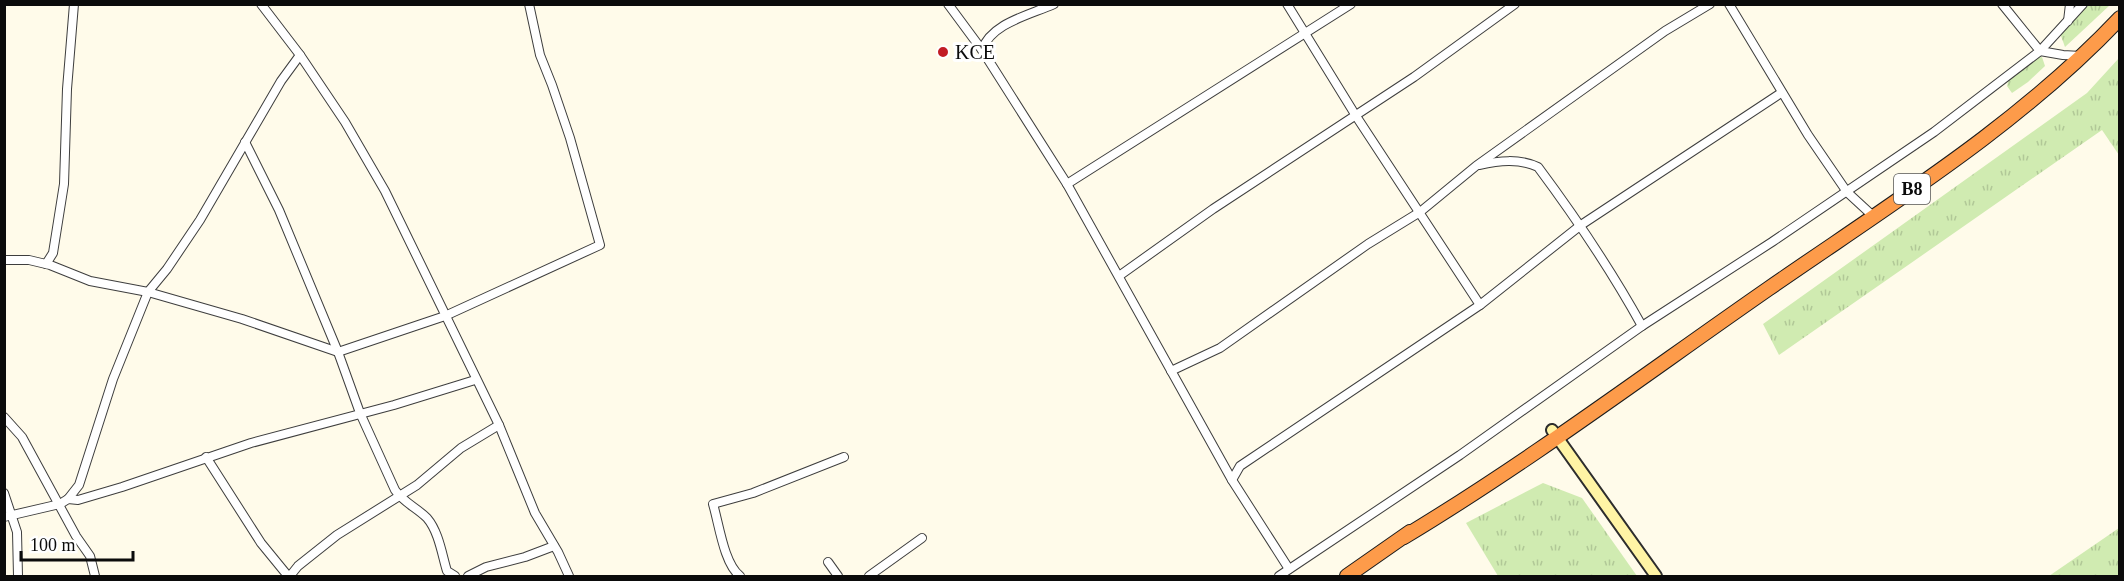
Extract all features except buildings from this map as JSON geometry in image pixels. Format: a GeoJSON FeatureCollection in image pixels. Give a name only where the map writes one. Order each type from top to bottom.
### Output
{"type":"FeatureCollection","features":[{"type":"Feature","properties":{"kind":"highway","name":"B8"},"geometry":{"type":"LineString","coordinates":[[1347,576],[1554,434],[1618,387],[1690,343],[1964,153],[2054,81],[2120,18]]}},
{"type":"Feature","properties":{"kind":"street"},"geometry":{"type":"LineString","coordinates":[[46,264],[53,253],[64,184],[67,89],[74,4]]}},
{"type":"Feature","properties":{"kind":"street"},"geometry":{"type":"LineString","coordinates":[[261,4],[300,55],[345,122],[385,191],[475,380],[499,425],[536,513],[569,576]]}},
{"type":"Feature","properties":{"kind":"street"},"geometry":{"type":"LineString","coordinates":[[4,260],[29,260],[90,281],[148,292],[251,322],[338,352],[445,316],[600,245],[570,138],[540,55],[529,4]]}},
{"type":"Feature","properties":{"kind":"street"},"geometry":{"type":"LineString","coordinates":[[948,4],[982,50],[1066,184],[1232,480],[1289,569]]}},
{"type":"Feature","properties":{"kind":"street"},"geometry":{"type":"LineString","coordinates":[[982,50],[986,39],[998,29],[1054,4]]}},
{"type":"Feature","properties":{"kind":"street"},"geometry":{"type":"LineString","coordinates":[[1287,4],[1356,116],[1480,305]]}},
{"type":"Feature","properties":{"kind":"street"},"geometry":{"type":"LineString","coordinates":[[1066,184],[1351,4]]}},
{"type":"Feature","properties":{"kind":"street"},"geometry":{"type":"LineString","coordinates":[[1119,276],[1213,209],[1454,50],[1515,4]]}},
{"type":"Feature","properties":{"kind":"street"},"geometry":{"type":"LineString","coordinates":[[1171,371],[1221,348],[1368,244],[1420,212],[1476,166],[1665,31],[1710,4]]}},
{"type":"Feature","properties":{"kind":"street"},"geometry":{"type":"LineString","coordinates":[[1729,4],[1781,93],[1847,192],[1873,216]]}},
{"type":"Feature","properties":{"kind":"street"},"geometry":{"type":"LineString","coordinates":[[2002,4],[2040,51],[2063,56],[2081,56]]}},
{"type":"Feature","properties":{"kind":"street"},"geometry":{"type":"LineString","coordinates":[[2068,21],[2070,4]]}},
{"type":"Feature","properties":{"kind":"street"},"geometry":{"type":"LineString","coordinates":[[1279,576],[1460,455],[1642,326],[1847,192],[1982,97],[2040,51],[2083,4]]}},
{"type":"Feature","properties":{"kind":"street"},"geometry":{"type":"LineString","coordinates":[[9,516],[60,504],[68,499],[79,485],[114,380],[148,292],[167,269],[200,220],[281,81],[300,55]]}},
{"type":"Feature","properties":{"kind":"street"},"geometry":{"type":"LineString","coordinates":[[1232,480],[1240,465],[1480,305],[1581,225],[1781,93]]}},
{"type":"Feature","properties":{"kind":"street"},"geometry":{"type":"LineString","coordinates":[[245,142],[279,210],[338,352],[360,413],[399,496],[427,519],[436,536],[447,572],[454,576]]}},
{"type":"Feature","properties":{"kind":"street"},"geometry":{"type":"LineString","coordinates":[[1476,166],[1499,161],[1529,163],[1538,167],[1581,225],[1642,326]]}},
{"type":"Feature","properties":{"kind":"street"},"geometry":{"type":"LineString","coordinates":[[68,499],[78,500],[206,457],[475,380]]}},
{"type":"Feature","properties":{"kind":"street"},"geometry":{"type":"LineString","coordinates":[[4,417],[22,437],[76,536],[90,556],[95,576]]}},
{"type":"Feature","properties":{"kind":"street"},"geometry":{"type":"LineString","coordinates":[[206,457],[261,543],[289,576],[337,535],[417,485],[461,448],[499,425]]}},
{"type":"Feature","properties":{"kind":"street"},"geometry":{"type":"LineString","coordinates":[[1554,434],[1656,576]]}},
{"type":"Feature","properties":{"kind":"street"},"geometry":{"type":"LineString","coordinates":[[740,576],[734,572],[728,559],[713,504],[753,493],[844,457]]}},
{"type":"Feature","properties":{"kind":"street"},"geometry":{"type":"LineString","coordinates":[[4,494],[9,516],[17,532],[18,576]]}},
{"type":"Feature","properties":{"kind":"street"},"geometry":{"type":"LineString","coordinates":[[869,576],[922,538]]}},
{"type":"Feature","properties":{"kind":"street"},"geometry":{"type":"LineString","coordinates":[[468,576],[486,567],[525,557],[554,546]]}},
{"type":"Feature","properties":{"kind":"street"},"geometry":{"type":"LineString","coordinates":[[828,562],[838,576]]}},
{"type":"Feature","properties":{"kind":"green space"},"geometry":{"type":"Polygon","coordinates":[[[2078,5],[2110,5],[2065,47],[2061,36],[2062,21],[2078,5]]]}},
{"type":"Feature","properties":{"kind":"green space"},"geometry":{"type":"Polygon","coordinates":[[[2042,57],[2045,66],[2012,93],[2007,86],[2011,74],[2024,62],[2042,57]]]}},
{"type":"Feature","properties":{"kind":"green space"},"geometry":{"type":"Polygon","coordinates":[[[2119,58],[2119,155],[2102,130],[1779,355],[1763,324],[2087,93],[2119,58]]]}},
{"type":"Feature","properties":{"kind":"green space"},"geometry":{"type":"Polygon","coordinates":[[[1543,483],[1582,498],[1637,576],[1498,576],[1466,523],[1543,483]]]}},
{"type":"Feature","properties":{"kind":"green space"},"geometry":{"type":"Polygon","coordinates":[[[2119,528],[2119,576],[2049,576],[2119,528]]]}},
{"type":"Feature","properties":{"kind":"place","name":"KCE"},"geometry":{"type":"Point","coordinates":[943,52]}}]}
